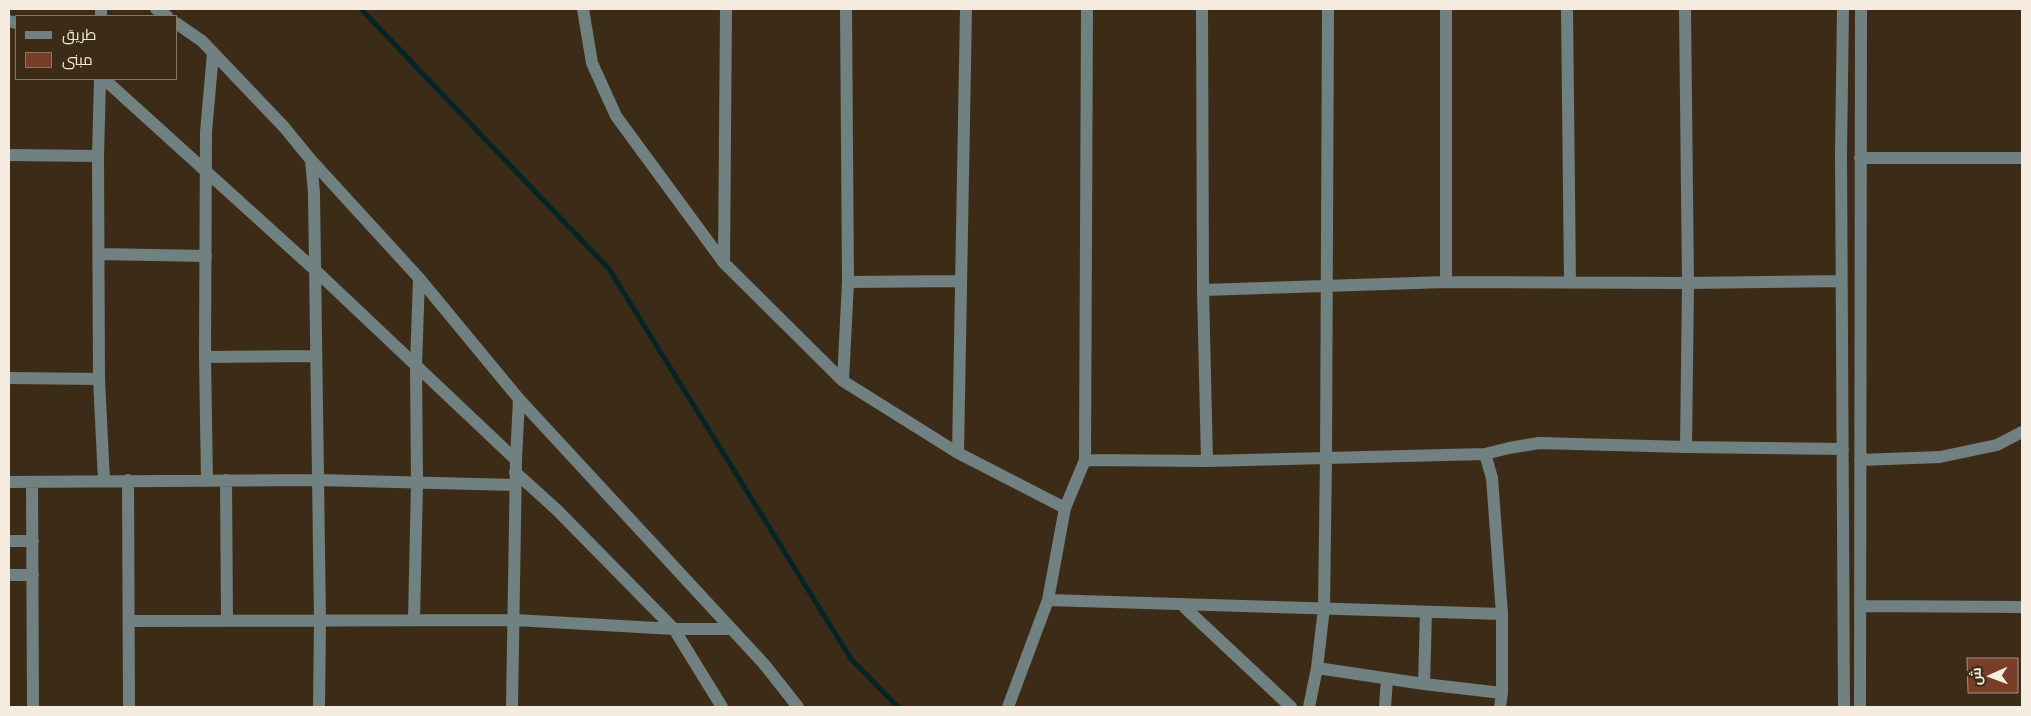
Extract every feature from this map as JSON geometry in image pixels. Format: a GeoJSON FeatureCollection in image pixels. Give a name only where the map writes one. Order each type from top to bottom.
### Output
{"type":"FeatureCollection","features":[{"type":"Feature","properties":{"kind":"street"},"geometry":{"type":"LineString","coordinates":[[583,9],[592,63],[616,116],[724,263],[842,381],[958,453],[1065,508]]}},
{"type":"Feature","properties":{"kind":"street"},"geometry":{"type":"LineString","coordinates":[[724,263],[726,9]]}},
{"type":"Feature","properties":{"kind":"street"},"geometry":{"type":"LineString","coordinates":[[842,381],[848,282],[846,9]]}},
{"type":"Feature","properties":{"kind":"street"},"geometry":{"type":"LineString","coordinates":[[958,453],[966,9]]}},
{"type":"Feature","properties":{"kind":"street"},"geometry":{"type":"LineString","coordinates":[[1008,707],[1048,600],[1065,508],[1085,460],[1087,9]]}},
{"type":"Feature","properties":{"kind":"street"},"geometry":{"type":"LineString","coordinates":[[1202,9],[1203,290],[1207,461]]}},
{"type":"Feature","properties":{"kind":"street"},"geometry":{"type":"LineString","coordinates":[[1310,707],[1324,608],[1328,9]]}},
{"type":"Feature","properties":{"kind":"street"},"geometry":{"type":"LineString","coordinates":[[1446,9],[1446,282]]}},
{"type":"Feature","properties":{"kind":"street"},"geometry":{"type":"LineString","coordinates":[[1567,9],[1570,283]]}},
{"type":"Feature","properties":{"kind":"street"},"geometry":{"type":"LineString","coordinates":[[1685,9],[1688,283],[1686,447]]}},
{"type":"Feature","properties":{"kind":"street"},"geometry":{"type":"LineString","coordinates":[[1843,9],[1841,281],[1844,707]]}},
{"type":"Feature","properties":{"kind":"street"},"geometry":{"type":"LineString","coordinates":[[1860,707],[1861,9]]}},
{"type":"Feature","properties":{"kind":"street"},"geometry":{"type":"LineString","coordinates":[[178,24],[202,41],[284,127],[311,160],[419,278],[519,399],[764,664],[798,707]]}},
{"type":"Feature","properties":{"kind":"street"},"geometry":{"type":"LineString","coordinates":[[207,481],[205,358],[206,132],[213,53]]}},
{"type":"Feature","properties":{"kind":"street"},"geometry":{"type":"LineString","coordinates":[[100,80],[98,156],[99,379],[104,480]]}},
{"type":"Feature","properties":{"kind":"street"},"geometry":{"type":"LineString","coordinates":[[105,80],[315,270],[416,365],[515,472],[557,510],[674,630],[722,707]]}},
{"type":"Feature","properties":{"kind":"street"},"geometry":{"type":"LineString","coordinates":[[9,155],[98,156]]}},
{"type":"Feature","properties":{"kind":"street"},"geometry":{"type":"LineString","coordinates":[[1860,158],[2022,158]]}},
{"type":"Feature","properties":{"kind":"street"},"geometry":{"type":"LineString","coordinates":[[311,160],[315,270],[320,620],[319,707]]}},
{"type":"Feature","properties":{"kind":"street"},"geometry":{"type":"LineString","coordinates":[[99,254],[206,256]]}},
{"type":"Feature","properties":{"kind":"street"},"geometry":{"type":"LineString","coordinates":[[414,620],[417,483],[416,365],[419,278]]}},
{"type":"Feature","properties":{"kind":"street"},"geometry":{"type":"LineString","coordinates":[[848,282],[961,281]]}},
{"type":"Feature","properties":{"kind":"street"},"geometry":{"type":"LineString","coordinates":[[1203,290],[1446,282],[1688,283],[1841,281]]}},
{"type":"Feature","properties":{"kind":"street"},"geometry":{"type":"LineString","coordinates":[[205,358],[316,356]]}},
{"type":"Feature","properties":{"kind":"street"},"geometry":{"type":"LineString","coordinates":[[9,378],[99,379]]}},
{"type":"Feature","properties":{"kind":"street"},"geometry":{"type":"LineString","coordinates":[[512,707],[515,620],[515,472],[519,399]]}},
{"type":"Feature","properties":{"kind":"street"},"geometry":{"type":"LineString","coordinates":[[1860,460],[1940,457],[1997,445],[2022,432]]}},
{"type":"Feature","properties":{"kind":"street"},"geometry":{"type":"LineString","coordinates":[[1085,460],[1207,461],[1485,454],[1539,443],[1842,449]]}},
{"type":"Feature","properties":{"kind":"street"},"geometry":{"type":"LineString","coordinates":[[1485,454],[1492,478],[1502,614],[1502,693],[1500,707]]}},
{"type":"Feature","properties":{"kind":"street"},"geometry":{"type":"LineString","coordinates":[[9,482],[317,480],[417,483],[515,472]]}},
{"type":"Feature","properties":{"kind":"street"},"geometry":{"type":"LineString","coordinates":[[128,480],[129,707]]}},
{"type":"Feature","properties":{"kind":"street"},"geometry":{"type":"LineString","coordinates":[[226,480],[227,620]]}},
{"type":"Feature","properties":{"kind":"street"},"geometry":{"type":"LineString","coordinates":[[32,482],[34,707]]}},
{"type":"Feature","properties":{"kind":"street"},"geometry":{"type":"LineString","coordinates":[[9,541],[33,541]]}},
{"type":"Feature","properties":{"kind":"street"},"geometry":{"type":"LineString","coordinates":[[9,575],[33,575]]}},
{"type":"Feature","properties":{"kind":"street"},"geometry":{"type":"LineString","coordinates":[[1048,600],[1502,614]]}},
{"type":"Feature","properties":{"kind":"street"},"geometry":{"type":"LineString","coordinates":[[1181,604],[1291,707]]}},
{"type":"Feature","properties":{"kind":"street"},"geometry":{"type":"LineString","coordinates":[[1860,606],[2022,607]]}},
{"type":"Feature","properties":{"kind":"street"},"geometry":{"type":"LineString","coordinates":[[1424,684],[1426,612]]}},
{"type":"Feature","properties":{"kind":"street"},"geometry":{"type":"LineString","coordinates":[[129,621],[515,620],[674,630],[730,629]]}},
{"type":"Feature","properties":{"kind":"street"},"geometry":{"type":"LineString","coordinates":[[1317,668],[1424,684],[1502,693]]}},
{"type":"Feature","properties":{"kind":"street"},"geometry":{"type":"LineString","coordinates":[[1385,707],[1387,678]]}},
{"type":"Feature","properties":{"kind":"building"},"geometry":{"type":"Polygon","coordinates":[[[1967,658],[2018,658],[2018,693],[1968,693],[1967,658]]]}},
{"type":"Feature","properties":{"kind":"waterway"},"geometry":{"type":"LineString","coordinates":[[361,9],[609,269],[851,659],[898,707]]}}]}
